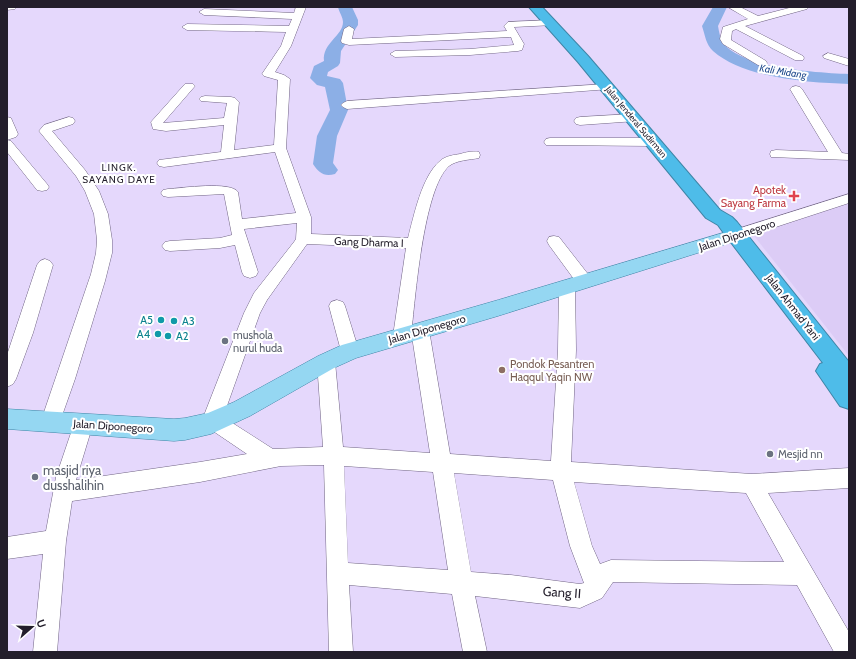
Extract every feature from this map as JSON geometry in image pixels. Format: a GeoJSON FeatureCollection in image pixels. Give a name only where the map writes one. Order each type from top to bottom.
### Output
{"type":"FeatureCollection","features":[{"type":"Feature","properties":{"kind":"highway","name":"Jalan Jenderal Sudirman"},"geometry":{"type":"LineString","coordinates":[[535,7],[551,23],[713,214],[715,222],[731,237]]}},
{"type":"Feature","properties":{"kind":"highway","name":"Jalan Ahmad Yani"},"geometry":{"type":"LineString","coordinates":[[731,237],[849,379]]}},
{"type":"Feature","properties":{"kind":"highway"},"geometry":{"type":"LineString","coordinates":[[731,237],[849,399]]}},
{"type":"Feature","properties":{"kind":"main road","name":"Jalan Diponegoro"},"geometry":{"type":"LineString","coordinates":[[7,420],[51,421],[174,430],[185,429],[215,421],[242,409],[326,362],[350,351],[731,237]]}},
{"type":"Feature","properties":{"kind":"street"},"geometry":{"type":"LineString","coordinates":[[7,7],[12,7]]}},
{"type":"Feature","properties":{"kind":"street"},"geometry":{"type":"LineString","coordinates":[[733,7],[756,20]]}},
{"type":"Feature","properties":{"kind":"street"},"geometry":{"type":"LineString","coordinates":[[765,59],[726,34],[727,29],[736,25],[798,8]]}},
{"type":"Feature","properties":{"kind":"street"},"geometry":{"type":"LineString","coordinates":[[761,10],[771,15]]}},
{"type":"Feature","properties":{"kind":"street"},"geometry":{"type":"LineString","coordinates":[[204,12],[297,17]]}},
{"type":"Feature","properties":{"kind":"street"},"geometry":{"type":"LineString","coordinates":[[187,27],[297,17]]}},
{"type":"Feature","properties":{"kind":"street"},"geometry":{"type":"LineString","coordinates":[[270,458],[215,421],[252,313],[260,297],[303,239],[304,217],[280,148],[284,79],[268,74],[286,46],[297,17]]}},
{"type":"Feature","properties":{"kind":"street"},"geometry":{"type":"LineString","coordinates":[[396,54],[470,52],[518,48],[520,44],[509,26],[511,24],[551,23]]}},
{"type":"Feature","properties":{"kind":"street"},"geometry":{"type":"LineString","coordinates":[[736,25],[799,58]]}},
{"type":"Feature","properties":{"kind":"street"},"geometry":{"type":"LineString","coordinates":[[349,29],[346,41],[349,42],[514,34]]}},
{"type":"Feature","properties":{"kind":"street"},"geometry":{"type":"LineString","coordinates":[[828,56],[849,64]]}},
{"type":"Feature","properties":{"kind":"street"},"geometry":{"type":"LineString","coordinates":[[189,86],[157,122],[156,126],[166,127],[230,121]]}},
{"type":"Feature","properties":{"kind":"street"},"geometry":{"type":"LineString","coordinates":[[347,105],[606,87]]}},
{"type":"Feature","properties":{"kind":"street"},"geometry":{"type":"LineString","coordinates":[[796,89],[843,157]]}},
{"type":"Feature","properties":{"kind":"street"},"geometry":{"type":"LineString","coordinates":[[205,99],[232,101],[234,104],[230,121],[227,155]]}},
{"type":"Feature","properties":{"kind":"street"},"geometry":{"type":"LineString","coordinates":[[580,121],[632,118]]}},
{"type":"Feature","properties":{"kind":"street"},"geometry":{"type":"LineString","coordinates":[[7,121],[12,134],[7,136]]}},
{"type":"Feature","properties":{"kind":"street"},"geometry":{"type":"LineString","coordinates":[[51,421],[66,383],[104,252],[103,229],[95,197],[77,167],[45,131],[48,128],[69,121]]}},
{"type":"Feature","properties":{"kind":"street"},"geometry":{"type":"LineString","coordinates":[[550,142],[652,142]]}},
{"type":"Feature","properties":{"kind":"street"},"geometry":{"type":"LineString","coordinates":[[7,144],[42,187]]}},
{"type":"Feature","properties":{"kind":"street"},"geometry":{"type":"LineString","coordinates":[[164,163],[280,148]]}},
{"type":"Feature","properties":{"kind":"street"},"geometry":{"type":"LineString","coordinates":[[776,154],[843,157]]}},
{"type":"Feature","properties":{"kind":"street"},"geometry":{"type":"LineString","coordinates":[[414,244],[426,201],[440,169],[448,162],[474,155]]}},
{"type":"Feature","properties":{"kind":"street"},"geometry":{"type":"LineString","coordinates":[[168,193],[230,191],[238,232],[250,272]]}},
{"type":"Feature","properties":{"kind":"street","name":"Jalan Diponegoro"},"geometry":{"type":"LineString","coordinates":[[731,237],[849,198]]}},
{"type":"Feature","properties":{"kind":"street"},"geometry":{"type":"LineString","coordinates":[[170,246],[220,242],[238,232],[304,217]]}},
{"type":"Feature","properties":{"kind":"street","name":"Gang Dharma I"},"geometry":{"type":"LineString","coordinates":[[303,239],[414,244],[411,333],[432,403],[461,582],[475,652]]}},
{"type":"Feature","properties":{"kind":"street"},"geometry":{"type":"LineString","coordinates":[[554,241],[576,284],[567,350],[560,472],[567,490],[581,546],[597,586]]}},
{"type":"Feature","properties":{"kind":"street"},"geometry":{"type":"LineString","coordinates":[[7,379],[24,333],[45,265]]}},
{"type":"Feature","properties":{"kind":"street"},"geometry":{"type":"LineString","coordinates":[[338,306],[350,351]]}},
{"type":"Feature","properties":{"kind":"street"},"geometry":{"type":"LineString","coordinates":[[326,362],[334,456],[341,652]]}},
{"type":"Feature","properties":{"kind":"street"},"geometry":{"type":"LineString","coordinates":[[45,652],[55,541],[66,477],[83,424]]}},
{"type":"Feature","properties":{"kind":"street"},"geometry":{"type":"LineString","coordinates":[[64,492],[192,473],[270,458],[334,456],[752,484],[849,478]]}},
{"type":"Feature","properties":{"kind":"street"},"geometry":{"type":"LineString","coordinates":[[752,484],[847,652]]}},
{"type":"Feature","properties":{"kind":"street"},"geometry":{"type":"LineString","coordinates":[[7,548],[55,541]]}},
{"type":"Feature","properties":{"kind":"street","name":"Gang II"},"geometry":{"type":"LineString","coordinates":[[337,573],[461,582],[580,596],[590,593],[606,573],[611,571],[802,574]]}},
{"type":"Feature","properties":{"kind":"shaded area"},"geometry":{"type":"Polygon","coordinates":[[[849,201],[849,356],[751,232],[849,201]]]}},
{"type":"Feature","properties":{"kind":"waterway"},"geometry":{"type":"LineString","coordinates":[[328,170],[323,164],[325,143],[329,130],[338,114],[339,106],[334,90],[334,83],[323,81],[318,78],[320,70],[332,63],[331,56],[335,46],[348,30],[350,25],[350,20],[345,7]]}},
{"type":"Feature","properties":{"kind":"waterway","name":"Kali Midang"},"geometry":{"type":"LineString","coordinates":[[720,7],[710,26],[717,46],[731,56],[763,69],[799,75],[849,79]]}},
{"type":"Feature","properties":{"kind":"place","name":"Apotek Sayang Farma"},"geometry":{"type":"Point","coordinates":[794,196]}},
{"type":"Feature","properties":{"kind":"place","name":"A5"},"geometry":{"type":"Point","coordinates":[161,320]}},
{"type":"Feature","properties":{"kind":"place","name":"A3"},"geometry":{"type":"Point","coordinates":[174,321]}},
{"type":"Feature","properties":{"kind":"place","name":"A4"},"geometry":{"type":"Point","coordinates":[158,334]}},
{"type":"Feature","properties":{"kind":"place","name":"A2"},"geometry":{"type":"Point","coordinates":[168,336]}},
{"type":"Feature","properties":{"kind":"place","name":"mushola nurul huda"},"geometry":{"type":"Point","coordinates":[225,341]}},
{"type":"Feature","properties":{"kind":"place","name":"Pondok Pesantren Haqqul Yaqin NW"},"geometry":{"type":"Point","coordinates":[502,370]}},
{"type":"Feature","properties":{"kind":"place","name":"Mesjid nn"},"geometry":{"type":"Point","coordinates":[770,454]}},
{"type":"Feature","properties":{"kind":"place","name":"masjid riya dusshalihin"},"geometry":{"type":"Point","coordinates":[35,477]}},
{"type":"Feature","properties":{"kind":"district","name":"LINGK. SAYANG DAYE"},"geometry":{"type":"Point","coordinates":[119,172]}}]}
